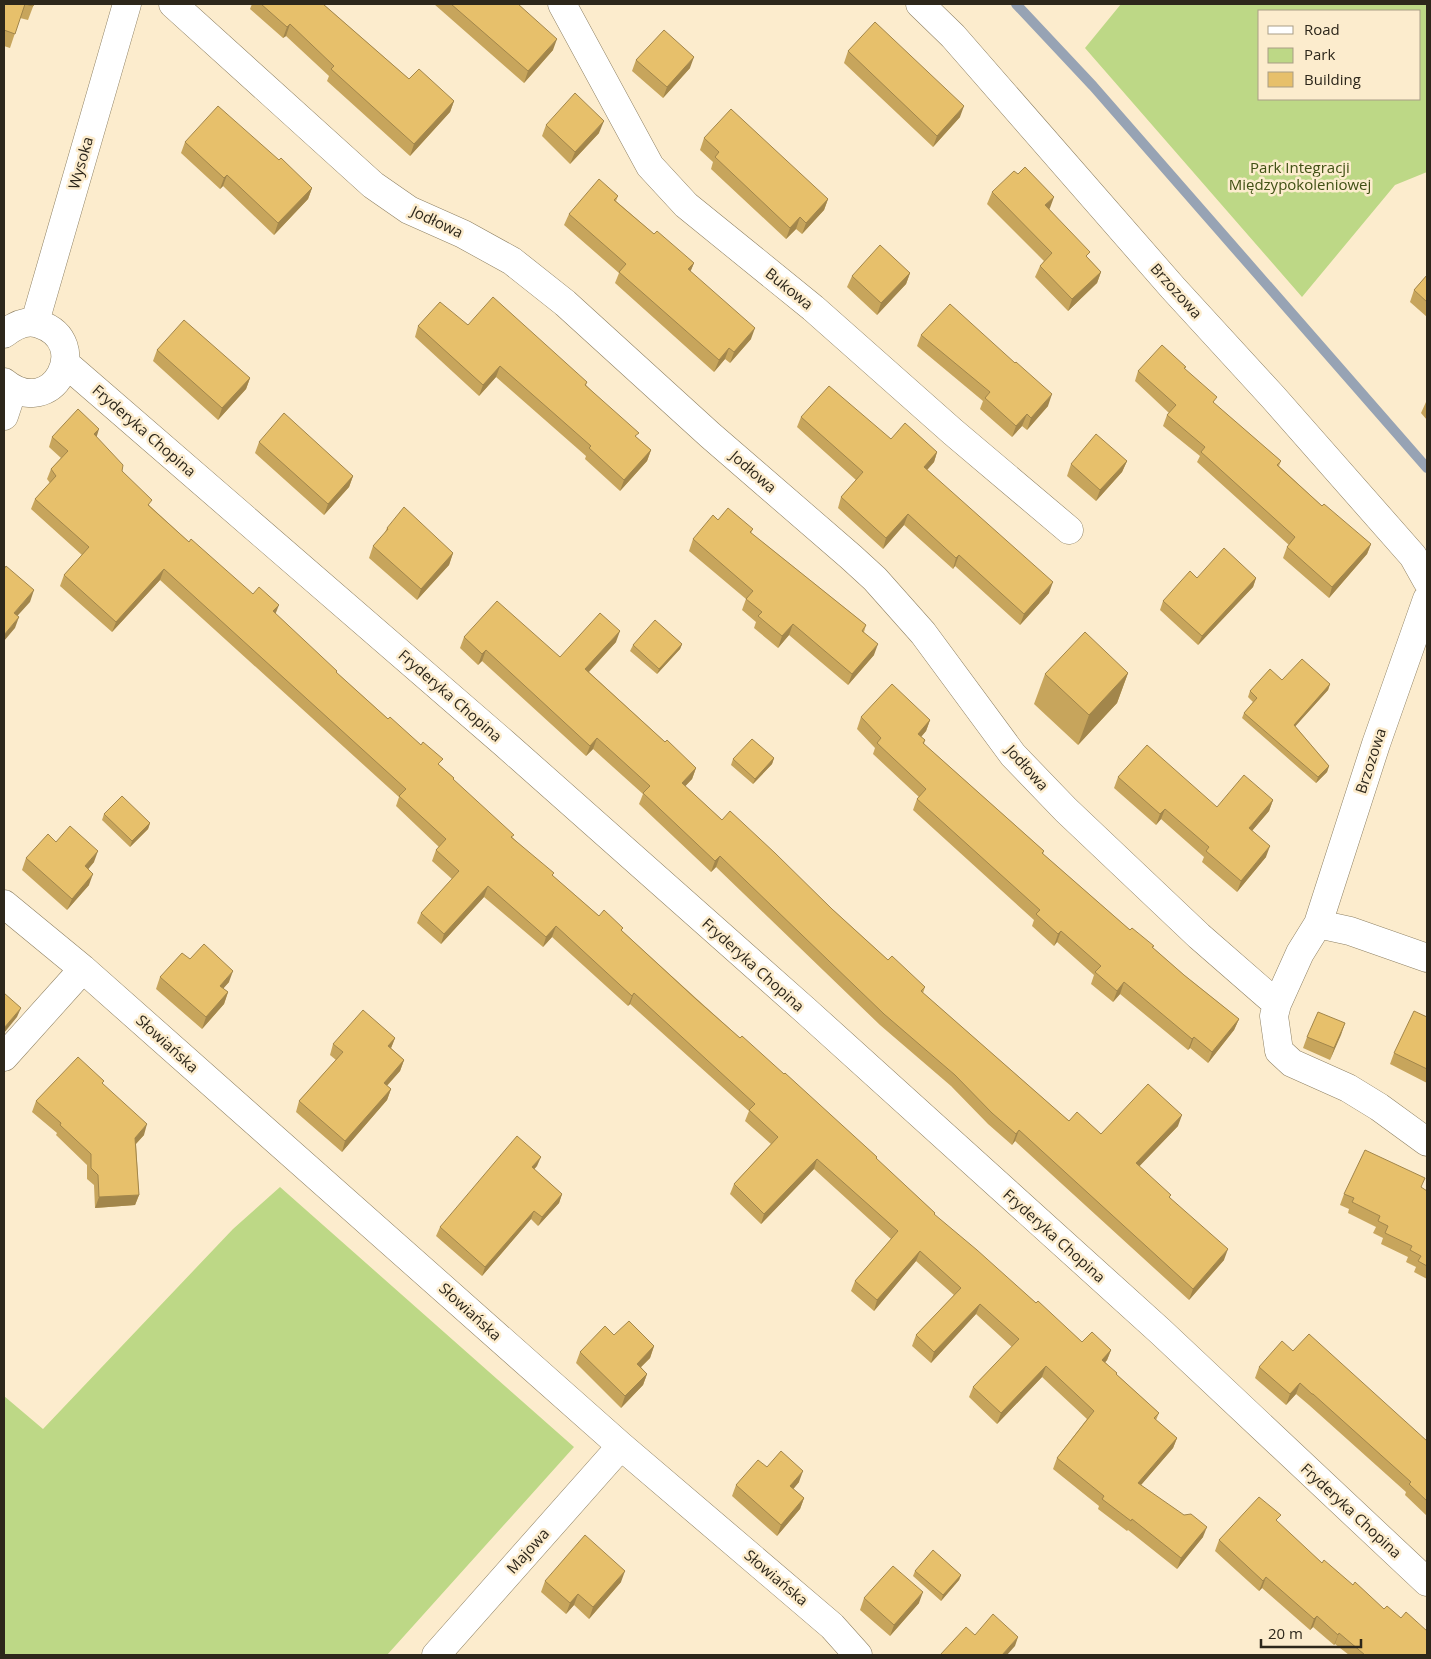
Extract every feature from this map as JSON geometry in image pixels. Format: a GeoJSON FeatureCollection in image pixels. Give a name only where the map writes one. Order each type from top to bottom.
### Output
{"type":"FeatureCollection","features":[{"type":"Feature","properties":{"kind":"street","name":"Wysoka"},"geometry":{"type":"LineString","coordinates":[[35,322],[127,4]]}},
{"type":"Feature","properties":{"kind":"street","name":"Jodłowa"},"geometry":{"type":"LineString","coordinates":[[173,4],[373,185],[409,210],[462,234],[512,261],[565,304],[851,557],[875,579],[923,633],[1013,755],[1066,810],[1199,936],[1277,1004]]}},
{"type":"Feature","properties":{"kind":"street","name":"Bukowa"},"geometry":{"type":"LineString","coordinates":[[562,4],[650,166],[686,205],[812,308],[953,432],[1069,530]]}},
{"type":"Feature","properties":{"kind":"street","name":"Brzozowa"},"geometry":{"type":"LineString","coordinates":[[920,4],[953,36],[1173,288],[1413,556],[1427,582]]}},
{"type":"Feature","properties":{"kind":"street"},"geometry":{"type":"LineString","coordinates":[[4,334],[22,323],[35,322],[46,326],[55,333],[62,342],[65,352],[65,364],[61,374],[55,383],[46,390],[24,393],[8,385],[4,416]]}},
{"type":"Feature","properties":{"kind":"street","name":"Fryderyka Chopina"},"geometry":{"type":"LineString","coordinates":[[65,364],[505,744],[805,1010],[1160,1331],[1427,1582]]}},
{"type":"Feature","properties":{"kind":"street","name":"Brzozowa"},"geometry":{"type":"LineString","coordinates":[[1277,1004],[1300,953],[1318,924],[1376,744],[1427,599]]}},
{"type":"Feature","properties":{"kind":"street","name":"Słowiańska"},"geometry":{"type":"LineString","coordinates":[[4,904],[83,968],[621,1446],[832,1626],[858,1655]]}},
{"type":"Feature","properties":{"kind":"street"},"geometry":{"type":"LineString","coordinates":[[1318,924],[1350,931],[1427,958]]}},
{"type":"Feature","properties":{"kind":"street"},"geometry":{"type":"LineString","coordinates":[[4,1057],[83,968]]}},
{"type":"Feature","properties":{"kind":"street"},"geometry":{"type":"LineString","coordinates":[[1277,1004],[1274,1016],[1278,1051],[1292,1063],[1348,1088],[1379,1107],[1427,1142]]}},
{"type":"Feature","properties":{"kind":"street","name":"Majowa"},"geometry":{"type":"LineString","coordinates":[[436,1655],[621,1446]]}},
{"type":"Feature","properties":{"kind":"green space","name":"Park Integracji Międzypokoleniowej"},"geometry":{"type":"Polygon","coordinates":[[[1121,4],[1427,4],[1427,172],[1395,185],[1302,297],[1085,48],[1121,4]]]}},
{"type":"Feature","properties":{"kind":"green space"},"geometry":{"type":"Polygon","coordinates":[[[280,1187],[574,1447],[387,1655],[4,1655],[4,1396],[43,1429],[233,1229],[280,1187]]]}},
{"type":"Feature","properties":{"kind":"building"},"geometry":{"type":"Polygon","coordinates":[[[4,4],[25,4],[15,34],[4,30],[4,4]]]}},
{"type":"Feature","properties":{"kind":"building"},"geometry":{"type":"Polygon","coordinates":[[[261,4],[323,4],[409,79],[419,69],[454,101],[414,144],[331,69],[334,66],[290,24],[287,27],[261,4]]]}},
{"type":"Feature","properties":{"kind":"building"},"geometry":{"type":"Polygon","coordinates":[[[451,4],[518,4],[557,39],[528,71],[451,4]]]}},
{"type":"Feature","properties":{"kind":"building"},"geometry":{"type":"Polygon","coordinates":[[[875,22],[964,106],[937,136],[848,51],[875,22]]]}},
{"type":"Feature","properties":{"kind":"building"},"geometry":{"type":"Polygon","coordinates":[[[664,30],[694,57],[667,87],[636,60],[664,30]]]}},
{"type":"Feature","properties":{"kind":"building"},"geometry":{"type":"Polygon","coordinates":[[[575,93],[604,121],[575,152],[546,125],[575,93]]]}},
{"type":"Feature","properties":{"kind":"building"},"geometry":{"type":"Polygon","coordinates":[[[218,106],[279,160],[281,158],[312,188],[278,223],[227,175],[224,178],[185,142],[218,106]]]}},
{"type":"Feature","properties":{"kind":"building"},"geometry":{"type":"Polygon","coordinates":[[[731,109],[828,199],[806,223],[800,217],[790,228],[715,157],[719,152],[704,138],[731,109]]]}},
{"type":"Feature","properties":{"kind":"building"},"geometry":{"type":"Polygon","coordinates":[[[1025,167],[1054,197],[1045,205],[1090,252],[1086,256],[1101,272],[1072,299],[1040,266],[1052,253],[992,192],[1014,171],[1018,174],[1025,167]]]}},
{"type":"Feature","properties":{"kind":"building"},"geometry":{"type":"Polygon","coordinates":[[[599,179],[618,196],[614,200],[654,234],[657,231],[694,263],[688,269],[755,328],[734,352],[729,348],[719,360],[619,272],[626,264],[569,214],[599,179]]]}},
{"type":"Feature","properties":{"kind":"building"},"geometry":{"type":"Polygon","coordinates":[[[880,245],[910,273],[881,303],[852,276],[880,245]]]}},
{"type":"Feature","properties":{"kind":"building"},"geometry":{"type":"Polygon","coordinates":[[[1427,275],[1427,302],[1414,290],[1427,275]]]}},
{"type":"Feature","properties":{"kind":"building"},"geometry":{"type":"Polygon","coordinates":[[[493,297],[587,382],[585,385],[639,433],[635,436],[651,450],[624,480],[589,448],[591,446],[500,366],[483,385],[418,326],[440,302],[468,325],[493,297]]]}},
{"type":"Feature","properties":{"kind":"building"},"geometry":{"type":"Polygon","coordinates":[[[950,304],[1052,394],[1031,418],[1027,414],[1016,426],[985,398],[990,392],[921,335],[950,304]]]}},
{"type":"Feature","properties":{"kind":"building"},"geometry":{"type":"Polygon","coordinates":[[[184,320],[250,378],[222,408],[157,350],[184,320]]]}},
{"type":"Feature","properties":{"kind":"building"},"geometry":{"type":"Polygon","coordinates":[[[1162,345],[1186,367],[1184,368],[1217,397],[1213,402],[1281,461],[1277,465],[1322,506],[1324,504],[1371,544],[1332,587],[1287,547],[1295,537],[1201,452],[1205,447],[1167,415],[1176,405],[1138,371],[1162,345]]]}},
{"type":"Feature","properties":{"kind":"building"},"geometry":{"type":"Polygon","coordinates":[[[829,386],[891,439],[905,423],[937,452],[924,467],[1053,582],[1024,614],[959,555],[956,558],[908,514],[886,538],[841,497],[863,472],[801,417],[829,386]]]}},
{"type":"Feature","properties":{"kind":"building"},"geometry":{"type":"Polygon","coordinates":[[[78,409],[99,429],[94,434],[123,465],[122,471],[152,500],[148,505],[189,542],[191,539],[253,594],[259,587],[279,605],[273,611],[388,719],[390,717],[421,745],[423,742],[443,759],[438,764],[514,835],[511,837],[554,873],[552,875],[599,916],[604,910],[623,928],[621,930],[697,1000],[740,1038],[742,1036],[785,1073],[877,1157],[934,1214],[1036,1303],[1038,1301],[1082,1342],[1092,1332],[1111,1350],[1102,1360],[1159,1413],[1154,1418],[1177,1438],[1138,1483],[1184,1515],[1191,1514],[1207,1527],[1181,1558],[1132,1519],[1131,1521],[1102,1499],[1104,1496],[1057,1458],[1094,1411],[1046,1366],[1001,1413],[973,1387],[1019,1339],[980,1304],[934,1352],[916,1335],[961,1288],[920,1251],[877,1300],[855,1281],[898,1231],[817,1159],[764,1214],[734,1184],[778,1137],[749,1110],[755,1104],[634,993],[632,996],[556,926],[546,937],[488,886],[444,934],[421,913],[459,871],[436,850],[446,839],[399,796],[406,789],[164,569],[116,622],[64,575],[89,547],[35,499],[56,476],[51,469],[68,451],[52,437],[78,409]]]}},
{"type":"Feature","properties":{"kind":"building"},"geometry":{"type":"Polygon","coordinates":[[[284,413],[353,476],[328,504],[259,442],[284,413]]]}},
{"type":"Feature","properties":{"kind":"building"},"geometry":{"type":"Polygon","coordinates":[[[1096,434],[1127,461],[1100,490],[1071,464],[1096,434]]]}},
{"type":"Feature","properties":{"kind":"building"},"geometry":{"type":"Polygon","coordinates":[[[404,507],[453,553],[421,589],[373,546],[404,507]]]}},
{"type":"Feature","properties":{"kind":"building"},"geometry":{"type":"Polygon","coordinates":[[[728,508],[753,529],[750,532],[866,625],[862,631],[878,644],[852,674],[793,624],[782,636],[758,616],[762,612],[746,599],[753,591],[693,539],[713,515],[718,520],[728,508]]]}},
{"type":"Feature","properties":{"kind":"building"},"geometry":{"type":"Polygon","coordinates":[[[1224,548],[1256,578],[1202,636],[1163,601],[1190,571],[1197,578],[1224,548]]]}},
{"type":"Feature","properties":{"kind":"building"},"geometry":{"type":"Polygon","coordinates":[[[6,566],[34,590],[14,613],[19,617],[4,635],[4,569],[6,566]]]}},
{"type":"Feature","properties":{"kind":"building"},"geometry":{"type":"Polygon","coordinates":[[[497,601],[560,657],[600,613],[620,631],[585,669],[665,742],[667,740],[696,768],[682,783],[722,820],[730,811],[888,960],[892,956],[925,987],[921,991],[1069,1121],[1077,1112],[1101,1134],[1148,1084],[1182,1115],[1136,1163],[1171,1195],[1169,1197],[1228,1249],[1193,1289],[1019,1130],[1016,1134],[992,1113],[955,1075],[884,1014],[720,856],[715,861],[643,793],[650,786],[597,738],[590,746],[486,650],[482,654],[464,637],[497,601]]]}},
{"type":"Feature","properties":{"kind":"building"},"geometry":{"type":"Polygon","coordinates":[[[655,620],[682,644],[659,669],[633,645],[655,620]]]}},
{"type":"Feature","properties":{"kind":"building"},"geometry":{"type":"Polygon","coordinates":[[[1085,632],[1128,673],[1089,715],[1045,674],[1085,632]]]}},
{"type":"Feature","properties":{"kind":"building"},"geometry":{"type":"Polygon","coordinates":[[[1302,659],[1330,684],[1294,725],[1329,766],[1318,777],[1244,713],[1257,698],[1250,691],[1270,669],[1282,680],[1302,659]]]}},
{"type":"Feature","properties":{"kind":"building"},"geometry":{"type":"Polygon","coordinates":[[[892,684],[930,720],[918,734],[925,740],[923,743],[1044,851],[1042,853],[1130,930],[1132,928],[1184,975],[1239,1019],[1212,1052],[1194,1037],[1192,1039],[1124,982],[1117,991],[1095,972],[1101,966],[1061,931],[1058,934],[1036,914],[1040,910],[917,799],[926,789],[877,743],[881,738],[861,717],[892,684]]]}},
{"type":"Feature","properties":{"kind":"building"},"geometry":{"type":"Polygon","coordinates":[[[752,739],[774,758],[755,779],[733,759],[752,739]]]}},
{"type":"Feature","properties":{"kind":"building"},"geometry":{"type":"Polygon","coordinates":[[[1147,745],[1217,807],[1244,775],[1273,800],[1249,828],[1270,846],[1241,881],[1206,851],[1209,847],[1165,809],[1160,814],[1118,777],[1147,745]]]}},
{"type":"Feature","properties":{"kind":"building"},"geometry":{"type":"Polygon","coordinates":[[[122,796],[150,823],[132,841],[104,814],[122,796]]]}},
{"type":"Feature","properties":{"kind":"building"},"geometry":{"type":"Polygon","coordinates":[[[70,826],[98,851],[85,866],[93,874],[72,899],[26,858],[48,834],[56,842],[70,826]]]}},
{"type":"Feature","properties":{"kind":"building"},"geometry":{"type":"Polygon","coordinates":[[[204,944],[233,971],[220,986],[228,992],[206,1017],[160,977],[182,953],[190,959],[204,944]]]}},
{"type":"Feature","properties":{"kind":"building"},"geometry":{"type":"Polygon","coordinates":[[[4,993],[21,1008],[4,1028],[4,993]]]}},
{"type":"Feature","properties":{"kind":"building"},"geometry":{"type":"Polygon","coordinates":[[[363,1010],[395,1038],[388,1046],[404,1060],[384,1083],[391,1089],[345,1141],[299,1101],[343,1052],[333,1044],[363,1010]]]}},
{"type":"Feature","properties":{"kind":"building"},"geometry":{"type":"Polygon","coordinates":[[[1414,1011],[1427,1017],[1427,1069],[1394,1053],[1414,1011]]]}},
{"type":"Feature","properties":{"kind":"building"},"geometry":{"type":"Polygon","coordinates":[[[1318,1012],[1345,1023],[1334,1048],[1307,1037],[1318,1012]]]}},
{"type":"Feature","properties":{"kind":"building"},"geometry":{"type":"Polygon","coordinates":[[[78,1057],[104,1081],[102,1083],[147,1124],[135,1138],[139,1195],[99,1197],[98,1175],[91,1168],[91,1154],[60,1125],[61,1123],[36,1101],[78,1057]]]}},
{"type":"Feature","properties":{"kind":"building"},"geometry":{"type":"Polygon","coordinates":[[[517,1136],[541,1157],[532,1167],[562,1194],[542,1217],[534,1211],[485,1267],[440,1227],[517,1136]]]}},
{"type":"Feature","properties":{"kind":"building"},"geometry":{"type":"Polygon","coordinates":[[[1365,1150],[1425,1178],[1421,1187],[1427,1191],[1427,1266],[1418,1261],[1421,1256],[1410,1250],[1412,1246],[1385,1233],[1388,1226],[1378,1221],[1380,1216],[1352,1202],[1354,1198],[1344,1194],[1365,1150]]]}},
{"type":"Feature","properties":{"kind":"building"},"geometry":{"type":"Polygon","coordinates":[[[629,1321],[654,1346],[637,1364],[647,1374],[625,1396],[580,1352],[605,1326],[614,1335],[629,1321]]]}},
{"type":"Feature","properties":{"kind":"building"},"geometry":{"type":"Polygon","coordinates":[[[1309,1334],[1427,1441],[1427,1501],[1409,1484],[1411,1482],[1300,1383],[1290,1394],[1259,1367],[1282,1341],[1293,1351],[1309,1334]]]}},
{"type":"Feature","properties":{"kind":"building"},"geometry":{"type":"Polygon","coordinates":[[[781,1451],[803,1471],[790,1486],[804,1498],[781,1525],[736,1485],[758,1460],[767,1467],[781,1451]]]}},
{"type":"Feature","properties":{"kind":"building"},"geometry":{"type":"Polygon","coordinates":[[[1259,1497],[1281,1515],[1276,1520],[1322,1563],[1324,1560],[1353,1585],[1355,1582],[1384,1609],[1387,1606],[1401,1618],[1406,1612],[1427,1631],[1427,1655],[1365,1655],[1339,1633],[1338,1635],[1317,1616],[1314,1619],[1266,1577],[1263,1581],[1219,1540],[1259,1497]]]}},
{"type":"Feature","properties":{"kind":"building"},"geometry":{"type":"Polygon","coordinates":[[[585,1535],[625,1571],[593,1607],[578,1594],[570,1603],[545,1581],[585,1535]]]}},
{"type":"Feature","properties":{"kind":"building"},"geometry":{"type":"Polygon","coordinates":[[[933,1550],[961,1575],[943,1595],[915,1571],[933,1550]]]}},
{"type":"Feature","properties":{"kind":"building"},"geometry":{"type":"Polygon","coordinates":[[[893,1566],[923,1592],[894,1625],[864,1598],[893,1566]]]}},
{"type":"Feature","properties":{"kind":"building"},"geometry":{"type":"Polygon","coordinates":[[[993,1614],[1018,1637],[1002,1655],[940,1655],[966,1627],[975,1635],[993,1614]]]}},
{"type":"Feature","properties":{"kind":"waterway"},"geometry":{"type":"LineString","coordinates":[[1016,4],[1093,86],[1427,468]]}}]}
